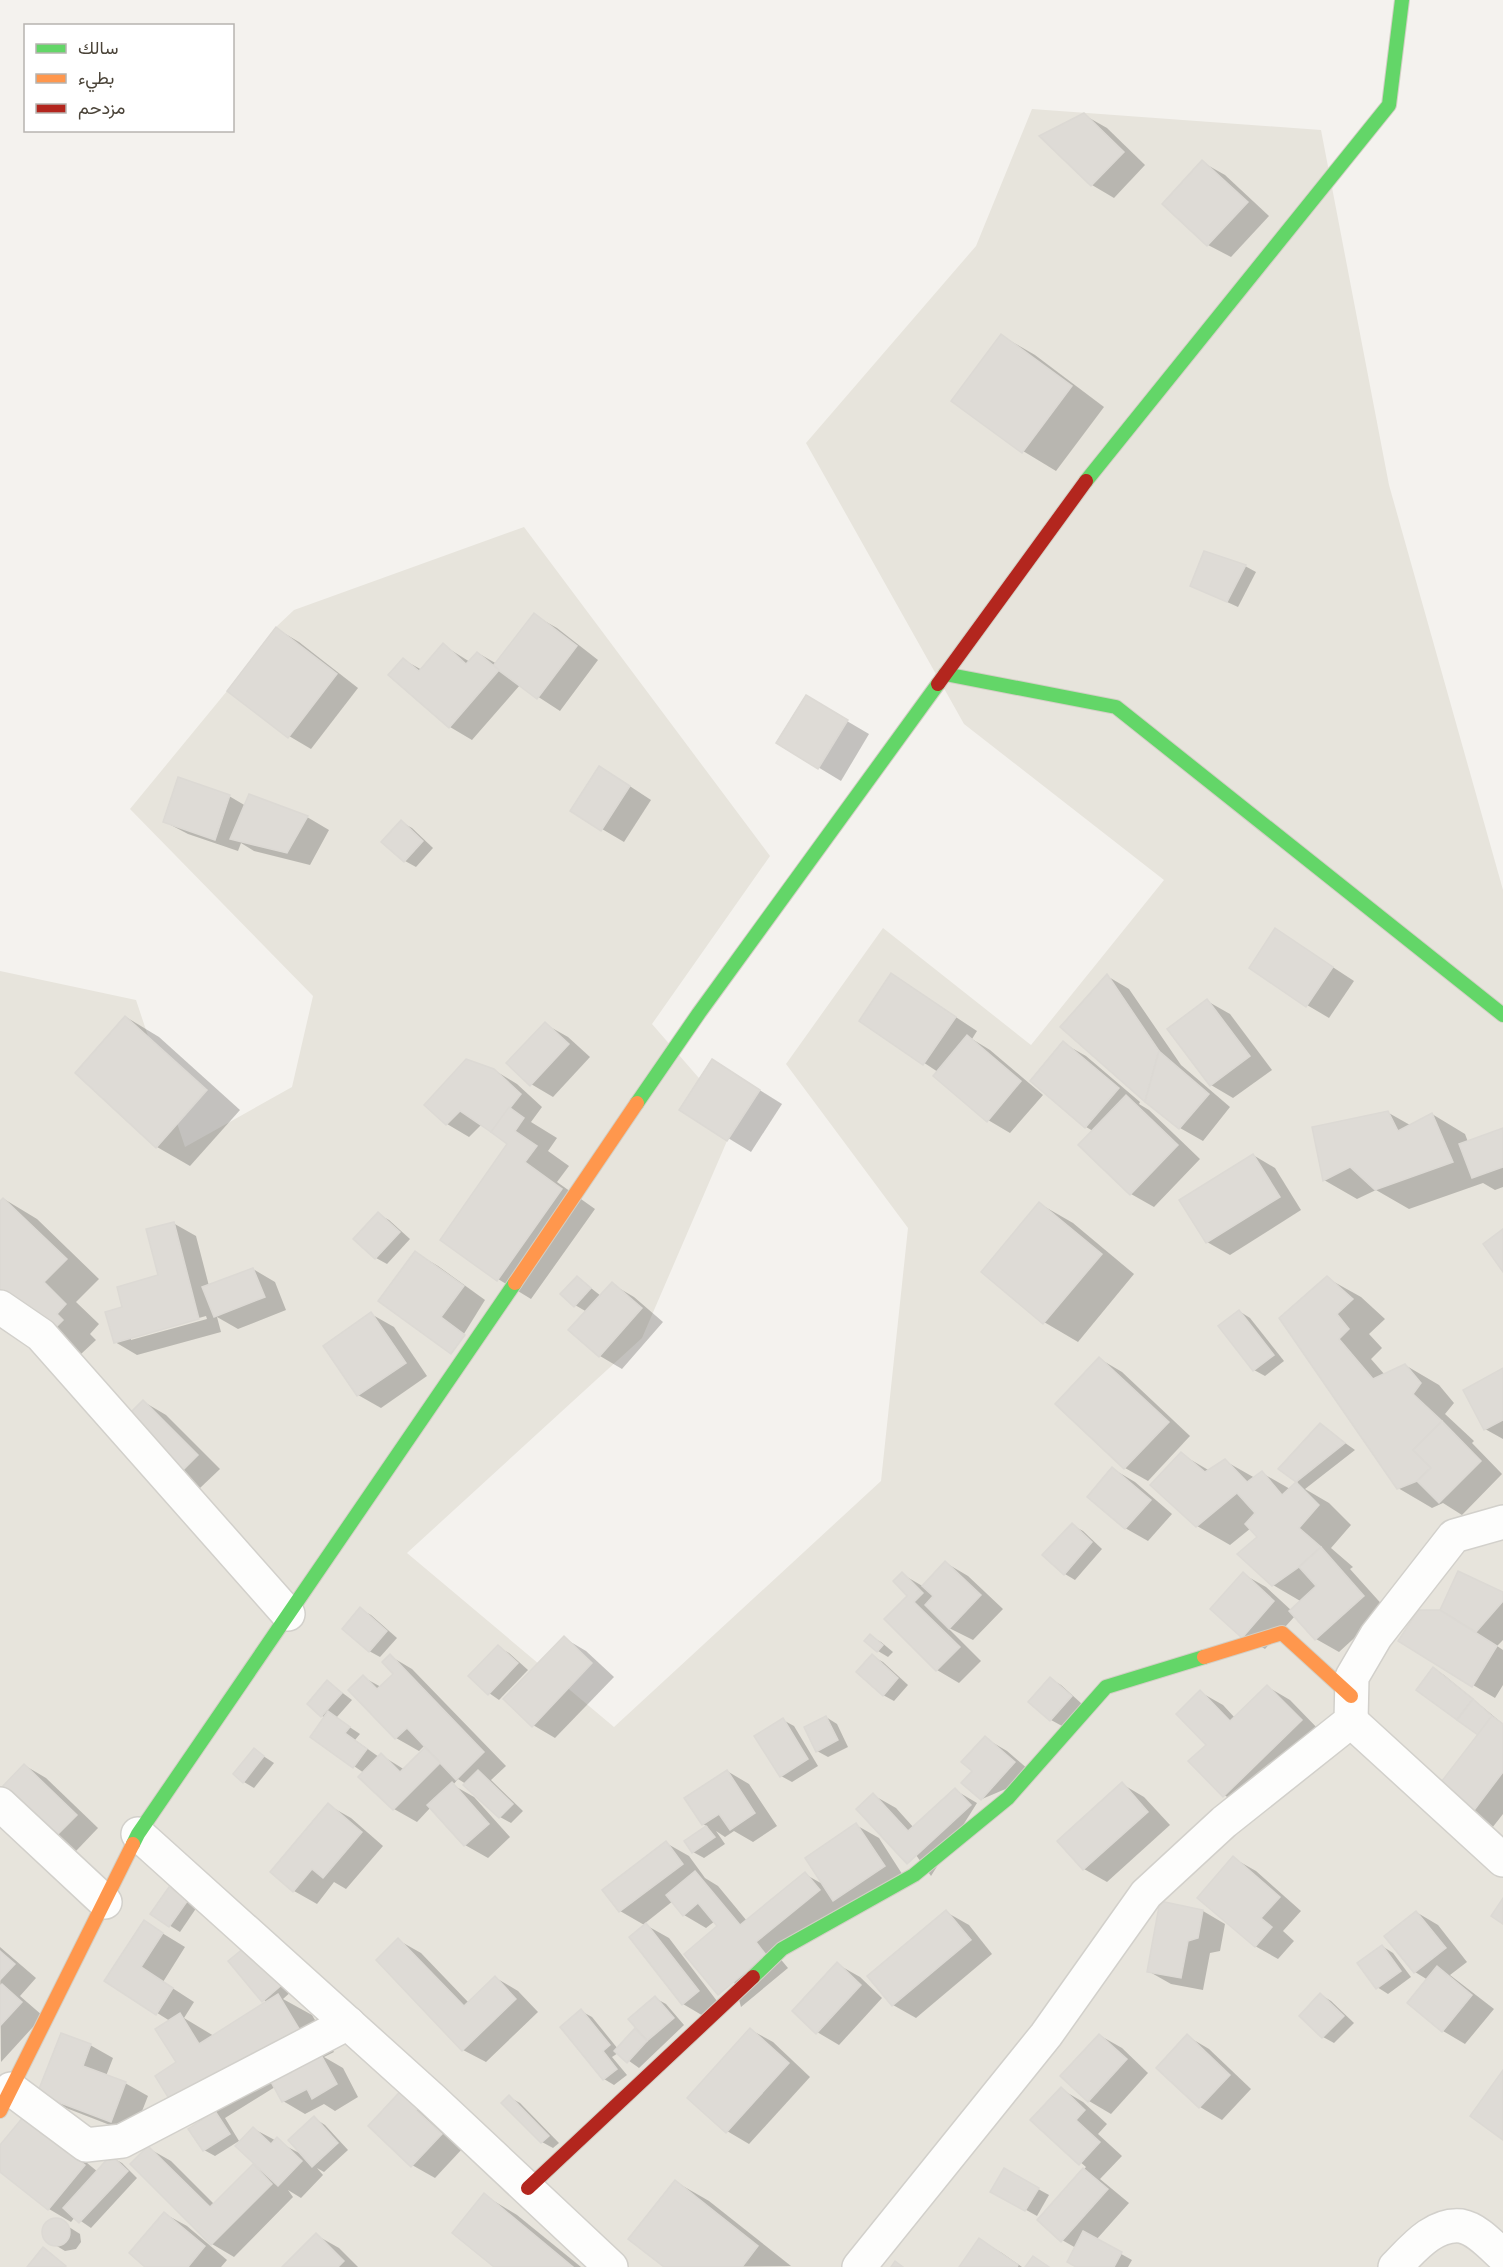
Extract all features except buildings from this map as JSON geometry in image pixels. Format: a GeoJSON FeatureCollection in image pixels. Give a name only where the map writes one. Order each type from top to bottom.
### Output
{"type":"FeatureCollection","features":[{"type":"Feature","properties":{"kind":"street"},"geometry":{"type":"LineString","coordinates":[[348,2023],[122,2141],[86,2145],[6,2100],[138,1834],[699,1013],[1076,494],[1389,105],[1402,0]]}},
{"type":"Feature","properties":{"kind":"street"},"geometry":{"type":"LineString","coordinates":[[945,674],[1116,707],[1503,1016]]}},
{"type":"Feature","properties":{"kind":"street"},"geometry":{"type":"LineString","coordinates":[[0,1307],[41,1335],[288,1614]]}},
{"type":"Feature","properties":{"kind":"street"},"geometry":{"type":"LineString","coordinates":[[859,2267],[1046,2035],[1146,1894],[1351,1708],[1352,1677],[1376,1636],[1455,1536],[1503,1522]]}},
{"type":"Feature","properties":{"kind":"street"},"geometry":{"type":"LineString","coordinates":[[528,2188],[782,1949],[915,1875],[1008,1798],[1106,1687],[1282,1633],[1351,1708],[1503,1860]]}},
{"type":"Feature","properties":{"kind":"street"},"geometry":{"type":"LineString","coordinates":[[0,1804],[105,1902]]}},
{"type":"Feature","properties":{"kind":"street"},"geometry":{"type":"LineString","coordinates":[[138,1834],[348,2023],[612,2267]]}},
{"type":"Feature","properties":{"kind":"street"},"geometry":{"type":"LineString","coordinates":[[1395,2267],[1426,2237],[1446,2228],[1461,2226],[1480,2235],[1503,2256]]}},
{"type":"Feature","properties":{"kind":"shaded area"},"geometry":{"type":"Polygon","coordinates":[[[1032,109],[1321,130],[1389,485],[1503,890],[1503,2267],[0,2267],[0,971],[136,1000],[185,1147],[292,1087],[313,996],[130,809],[227,691],[276,627],[294,610],[524,527],[770,856],[652,1024],[738,1123],[727,1141],[642,1338],[407,1553],[614,1727],[881,1481],[908,1228],[786,1064],[883,928],[1031,1045],[1164,880],[964,724],[806,443],[976,246],[1032,109]]]}},
{"type":"Feature","properties":{"kind":"traffic: fast"},"geometry":{"type":"LineString","coordinates":[[1086,481],[1389,105],[1402,0]]}},
{"type":"Feature","properties":{"kind":"traffic: fast"},"geometry":{"type":"LineString","coordinates":[[945,674],[1116,707],[1503,1015]]}},
{"type":"Feature","properties":{"kind":"traffic: fast"},"geometry":{"type":"LineString","coordinates":[[637,1103],[699,1013],[938,684]]}},
{"type":"Feature","properties":{"kind":"traffic: fast"},"geometry":{"type":"LineString","coordinates":[[133,1844],[515,1283]]}},
{"type":"Feature","properties":{"kind":"traffic: fast"},"geometry":{"type":"LineString","coordinates":[[753,1977],[782,1949],[914,1875],[1008,1798],[1106,1687],[1204,1657]]}},
{"type":"Feature","properties":{"kind":"traffic: slow"},"geometry":{"type":"LineString","coordinates":[[515,1283],[637,1103]]}},
{"type":"Feature","properties":{"kind":"traffic: slow"},"geometry":{"type":"LineString","coordinates":[[1204,1657],[1282,1633],[1351,1696]]}},
{"type":"Feature","properties":{"kind":"traffic: slow"},"geometry":{"type":"LineString","coordinates":[[0,2111],[133,1844]]}},
{"type":"Feature","properties":{"kind":"traffic: jam"},"geometry":{"type":"LineString","coordinates":[[938,684],[1086,481]]}},
{"type":"Feature","properties":{"kind":"traffic: jam"},"geometry":{"type":"LineString","coordinates":[[528,2188],[753,1977]]}}]}
